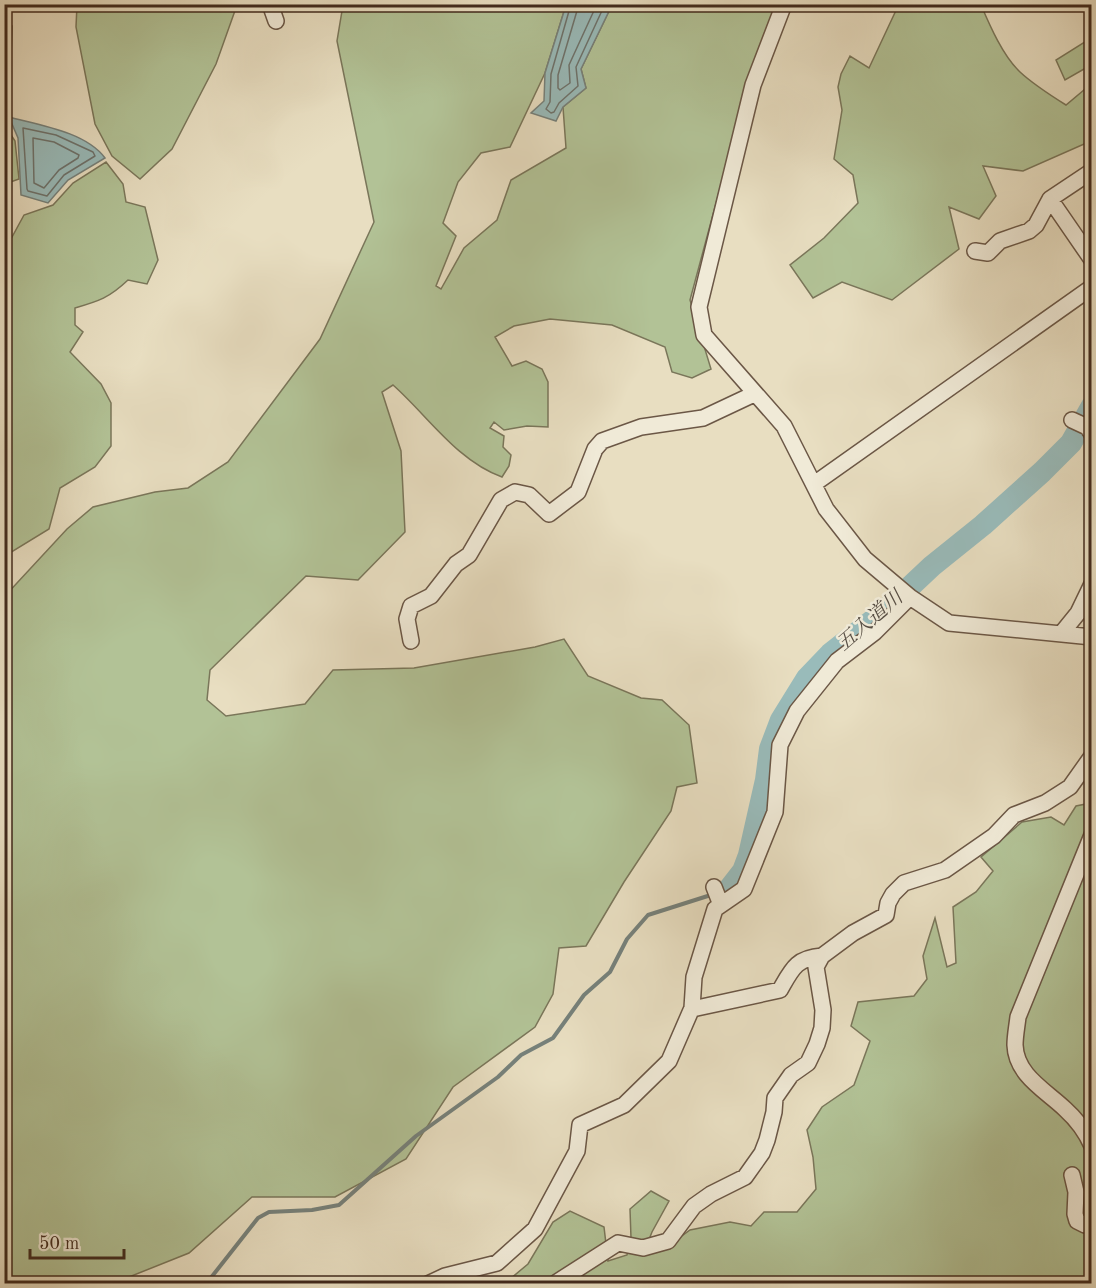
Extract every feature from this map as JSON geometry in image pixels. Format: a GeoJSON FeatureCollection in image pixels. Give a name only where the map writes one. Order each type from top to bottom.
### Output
{"type":"FeatureCollection","features":[{"type":"Feature","properties":{"kind":"street"},"geometry":{"type":"LineString","coordinates":[[270,4],[276,21]]}},
{"type":"Feature","properties":{"kind":"street"},"geometry":{"type":"LineString","coordinates":[[784,4],[753,85],[699,307],[704,335],[784,426],[826,508],[865,559],[910,597],[949,624],[1092,637]]}},
{"type":"Feature","properties":{"kind":"street"},"geometry":{"type":"LineString","coordinates":[[975,251],[988,253],[1000,242],[1029,231],[1036,225],[1050,200],[1092,171]]}},
{"type":"Feature","properties":{"kind":"street"},"geometry":{"type":"LineString","coordinates":[[1050,200],[1092,260]]}},
{"type":"Feature","properties":{"kind":"street"},"geometry":{"type":"LineString","coordinates":[[813,483],[1092,287]]}},
{"type":"Feature","properties":{"kind":"street"},"geometry":{"type":"LineString","coordinates":[[411,641],[407,619],[411,606],[431,596],[456,564],[469,555],[501,500],[515,492],[529,495],[549,514],[578,492],[595,449],[602,441],[641,427],[703,418],[754,394]]}},
{"type":"Feature","properties":{"kind":"street"},"geometry":{"type":"LineString","coordinates":[[1072,420],[1089,430]]}},
{"type":"Feature","properties":{"kind":"street"},"geometry":{"type":"LineString","coordinates":[[1062,634],[1078,613],[1092,584]]}},
{"type":"Feature","properties":{"kind":"street"},"geometry":{"type":"LineString","coordinates":[[428,1284],[445,1276],[497,1263],[535,1229],[576,1151],[580,1125],[624,1105],[669,1061],[692,1008],[694,977],[715,909],[744,889],[775,812],[780,745],[797,711],[837,661],[875,632],[910,597]]}},
{"type":"Feature","properties":{"kind":"street"},"geometry":{"type":"LineString","coordinates":[[554,1284],[618,1243],[644,1248],[668,1241],[694,1206],[711,1194],[745,1177],[762,1153],[767,1140],[775,1098],[791,1075],[808,1063],[817,1044],[822,1028],[823,1010],[816,967],[822,956],[853,933],[886,915],[892,894],[904,883],[945,870],[994,837],[1014,815],[1045,803],[1070,787],[1092,756]]}},
{"type":"Feature","properties":{"kind":"street"},"geometry":{"type":"LineString","coordinates":[[1092,836],[1018,1017],[1015,1046],[1020,1066],[1029,1078],[1067,1110],[1087,1135],[1092,1146]]}},
{"type":"Feature","properties":{"kind":"street"},"geometry":{"type":"LineString","coordinates":[[714,886],[721,904]]}},
{"type":"Feature","properties":{"kind":"street"},"geometry":{"type":"LineString","coordinates":[[692,1008],[780,990],[792,967],[807,957],[822,956]]}},
{"type":"Feature","properties":{"kind":"street"},"geometry":{"type":"LineString","coordinates":[[1072,1175],[1076,1192],[1077,1221],[1085,1225],[1092,1222]]}},
{"type":"Feature","properties":{"kind":"green space"},"geometry":{"type":"Polygon","coordinates":[[[899,4],[981,5],[1008,58],[1036,86],[1066,105],[1091,84],[1091,141],[1023,171],[983,166],[996,196],[979,219],[949,207],[959,249],[892,300],[842,282],[813,298],[790,265],[824,238],[858,203],[853,175],[834,159],[842,110],[838,87],[841,74],[850,56],[869,68],[899,4]]]}},
{"type":"Feature","properties":{"kind":"green space"},"geometry":{"type":"Polygon","coordinates":[[[77,5],[237,5],[216,64],[172,149],[140,179],[112,156],[95,124],[76,27],[77,5]]]}},
{"type":"Feature","properties":{"kind":"green space"},"geometry":{"type":"Polygon","coordinates":[[[343,5],[566,5],[545,73],[510,147],[481,153],[458,182],[443,223],[456,236],[436,286],[441,289],[464,248],[497,220],[511,180],[566,148],[563,107],[586,88],[581,69],[612,5],[778,5],[747,88],[690,300],[711,369],[692,378],[672,372],[665,347],[612,325],[550,319],[514,326],[495,337],[512,366],[526,361],[542,369],[548,382],[548,427],[527,426],[504,430],[494,422],[490,428],[504,436],[503,447],[511,455],[509,466],[502,477],[486,470],[457,449],[393,385],[382,392],[401,451],[405,532],[358,580],[306,576],[210,670],[207,700],[226,716],[305,704],[333,670],[414,668],[535,647],[564,639],[588,676],[641,698],[662,700],[689,725],[697,783],[677,787],[671,811],[624,882],[586,946],[559,948],[553,994],[535,1027],[453,1087],[406,1159],[335,1197],[252,1197],[189,1253],[114,1283],[25,1284],[16,1280],[5,1283],[4,597],[67,529],[93,507],[155,492],[188,488],[228,462],[320,339],[374,222],[337,41],[343,5]]]}},
{"type":"Feature","properties":{"kind":"green space"},"geometry":{"type":"Polygon","coordinates":[[[12,26],[10,89],[5,95],[5,27],[12,26]]]}},
{"type":"Feature","properties":{"kind":"green space"},"geometry":{"type":"Polygon","coordinates":[[[1091,38],[1091,65],[1065,80],[1056,60],[1091,38]]]}},
{"type":"Feature","properties":{"kind":"green space"},"geometry":{"type":"Polygon","coordinates":[[[4,124],[15,141],[19,179],[5,184],[4,124]]]}},
{"type":"Feature","properties":{"kind":"green space"},"geometry":{"type":"Polygon","coordinates":[[[106,162],[123,184],[126,202],[145,207],[158,260],[147,284],[128,280],[103,298],[75,308],[75,325],[83,332],[70,352],[101,384],[111,403],[111,446],[95,467],[60,488],[49,529],[5,556],[5,250],[24,215],[53,205],[73,183],[106,162]]]}},
{"type":"Feature","properties":{"kind":"green space"},"geometry":{"type":"Polygon","coordinates":[[[1091,803],[1091,1283],[504,1284],[528,1264],[553,1222],[570,1211],[604,1227],[608,1261],[627,1255],[631,1238],[630,1209],[651,1191],[669,1201],[644,1252],[664,1249],[690,1230],[730,1222],[751,1226],[764,1212],[797,1212],[816,1189],[813,1157],[807,1130],[822,1107],[854,1085],[870,1041],[851,1026],[858,1002],[914,996],[927,979],[923,956],[935,918],[947,967],[956,963],[953,907],[976,892],[993,871],[981,857],[1022,822],[1051,817],[1064,825],[1076,806],[1091,803]]]}},
{"type":"Feature","properties":{"kind":"water"},"geometry":{"type":"Polygon","coordinates":[[[566,5],[612,5],[581,69],[586,88],[563,107],[556,121],[531,113],[544,101],[545,73],[566,5]]]}},
{"type":"Feature","properties":{"kind":"water"},"geometry":{"type":"Polygon","coordinates":[[[9,117],[74,136],[97,149],[105,158],[68,180],[48,203],[21,195],[18,138],[9,117]]]}},
{"type":"Feature","properties":{"kind":"waterway","name":"五入道川"},"geometry":{"type":"LineString","coordinates":[[729,889],[743,871],[749,855],[766,780],[770,749],[781,720],[807,678],[830,654],[882,613],[932,566],[983,525],[1042,472],[1071,443],[1092,406]]}},
{"type":"Feature","properties":{"kind":"waterway"},"geometry":{"type":"LineString","coordinates":[[721,891],[729,889]]}},
{"type":"Feature","properties":{"kind":"waterway"},"geometry":{"type":"LineString","coordinates":[[206,1284],[258,1218],[269,1212],[312,1210],[339,1205],[416,1136],[498,1077],[521,1055],[553,1038],[584,995],[610,972],[627,939],[648,915],[714,894]]}}]}
